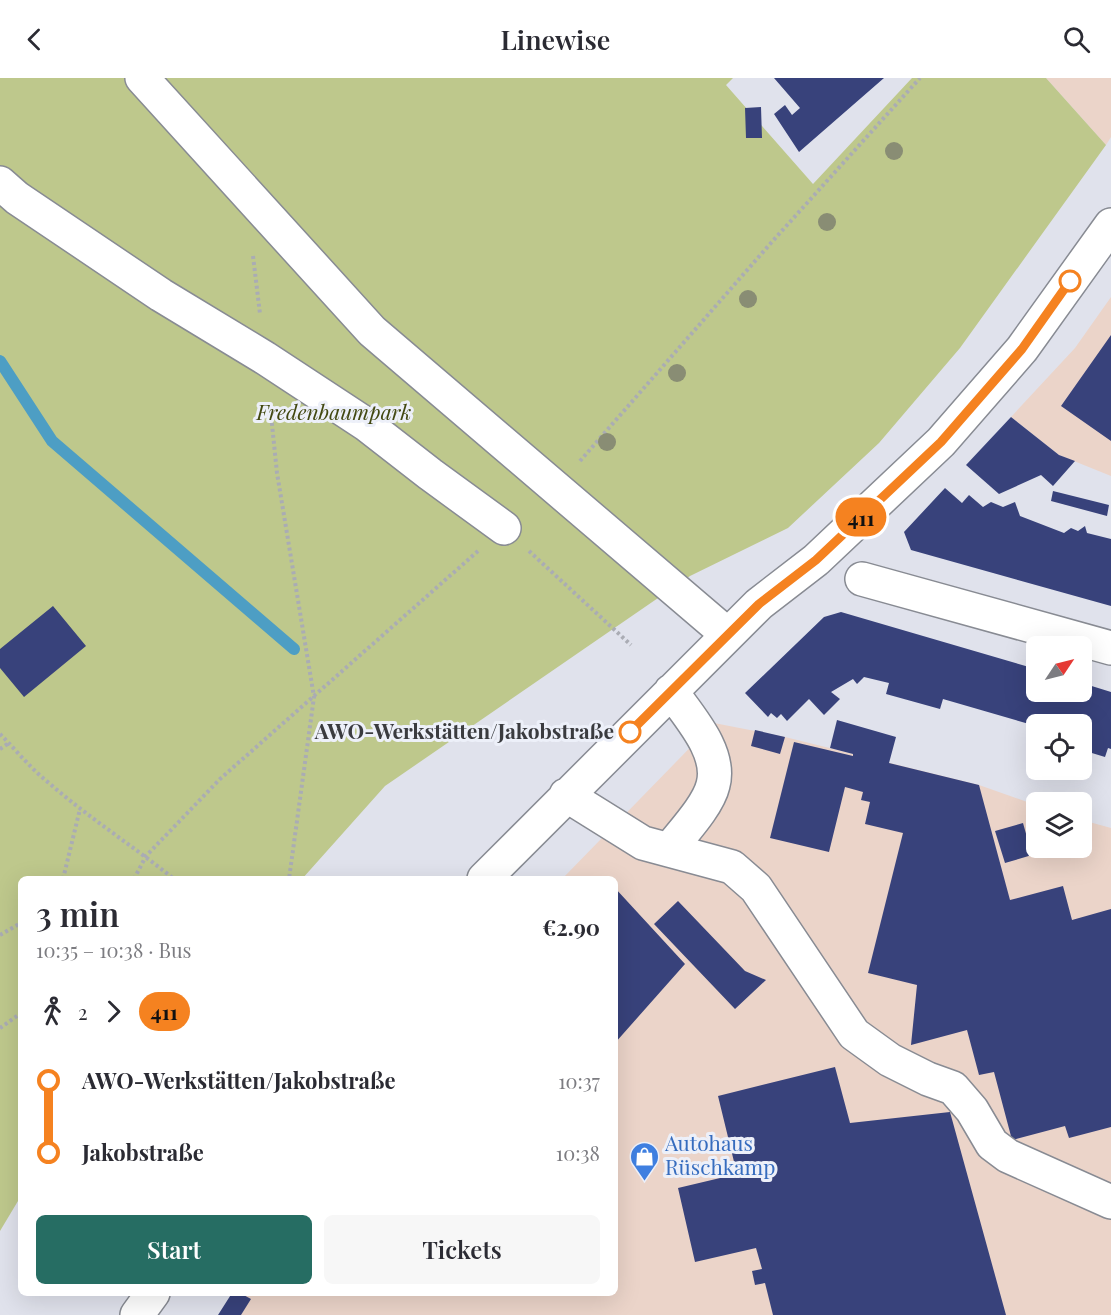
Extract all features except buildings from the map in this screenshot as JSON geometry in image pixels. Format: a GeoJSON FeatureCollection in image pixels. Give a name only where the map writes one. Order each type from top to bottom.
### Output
{"type":"FeatureCollection","features":[{"type":"Feature","properties":{"kind":"street"},"geometry":{"type":"LineString","coordinates":[[142,78],[372,331],[728,635]]}},
{"type":"Feature","properties":{"kind":"street"},"geometry":{"type":"LineString","coordinates":[[0,183],[17,198],[161,295],[265,358],[367,425],[504,528]]}},
{"type":"Feature","properties":{"kind":"street"},"geometry":{"type":"LineString","coordinates":[[487,876],[759,604],[816,560],[941,442],[1022,349],[1111,225]]}},
{"type":"Feature","properties":{"kind":"street"},"geometry":{"type":"LineString","coordinates":[[862,579],[1111,648]]}},
{"type":"Feature","properties":{"kind":"street"},"geometry":{"type":"LineString","coordinates":[[669,850],[705,801],[713,786],[714,766],[705,743],[671,692]]}},
{"type":"Feature","properties":{"kind":"street"},"geometry":{"type":"LineString","coordinates":[[566,795],[643,843],[732,867],[756,888],[854,1034],[890,1060],[928,1079],[953,1088],[972,1110],[992,1144],[1008,1156],[1111,1202]]}},
{"type":"Feature","properties":{"kind":"street"},"geometry":{"type":"LineString","coordinates":[[137,1315],[151,1296]]}},
{"type":"Feature","properties":{"kind":"path"},"geometry":{"type":"LineString","coordinates":[[552,484],[577,465],[770,244],[920,78]]}},
{"type":"Feature","properties":{"kind":"path"},"geometry":{"type":"LineString","coordinates":[[253,251],[277,473],[314,698],[289,876]]}},
{"type":"Feature","properties":{"kind":"path"},"geometry":{"type":"LineString","coordinates":[[136,876],[147,856],[220,780],[504,528],[631,645]]}},
{"type":"Feature","properties":{"kind":"path"},"geometry":{"type":"LineString","coordinates":[[0,734],[46,782],[147,856],[170,876]]}},
{"type":"Feature","properties":{"kind":"path"},"geometry":{"type":"LineString","coordinates":[[0,749],[9,743]]}},
{"type":"Feature","properties":{"kind":"path"},"geometry":{"type":"LineString","coordinates":[[64,876],[80,809]]}},
{"type":"Feature","properties":{"kind":"path"},"geometry":{"type":"LineString","coordinates":[[0,935],[18,925]]}},
{"type":"Feature","properties":{"kind":"path"},"geometry":{"type":"LineString","coordinates":[[0,1028],[18,1015]]}},
{"type":"Feature","properties":{"kind":"shaded area"},"geometry":{"type":"Polygon","coordinates":[[[1046,78],[1111,78],[1111,137],[1106,145],[1046,78]]]}},
{"type":"Feature","properties":{"kind":"shaded area"},"geometry":{"type":"Polygon","coordinates":[[[1111,297],[1111,476],[1059,455],[1011,417],[1075,348],[1111,297]]]}},
{"type":"Feature","properties":{"kind":"shaded area"},"geometry":{"type":"Polygon","coordinates":[[[714,723],[785,737],[979,785],[1026,801],[1026,858],[1092,858],[1092,823],[1111,828],[1111,1315],[219,1315],[231,1296],[618,1296],[618,876],[565,876],[714,723]]]}},
{"type":"Feature","properties":{"kind":"green space","name":"Fredenbaumpark"},"geometry":{"type":"Polygon","coordinates":[[[0,78],[733,78],[726,85],[813,184],[912,78],[1046,78],[1106,145],[960,348],[879,443],[788,528],[690,576],[385,786],[305,876],[18,876],[18,1201],[0,1231],[0,78]]]}},
{"type":"Feature","properties":{"kind":"waterway"},"geometry":{"type":"LineString","coordinates":[[0,361],[52,441],[294,649]]}},
{"type":"Feature","properties":{"kind":"bus line","name":"411"},"geometry":{"type":"LineString","coordinates":[[630,732],[759,604],[816,560],[941,442],[1022,349],[1070,281]]}},
{"type":"Feature","properties":{"kind":"place","name":"AWO-Werkstätten/Jakobstraße"},"geometry":{"type":"Point","coordinates":[630,732]}},
{"type":"Feature","properties":{"kind":"place","name":"Autohaus Rüschkamp"},"geometry":{"type":"Point","coordinates":[644,1182]}}]}
